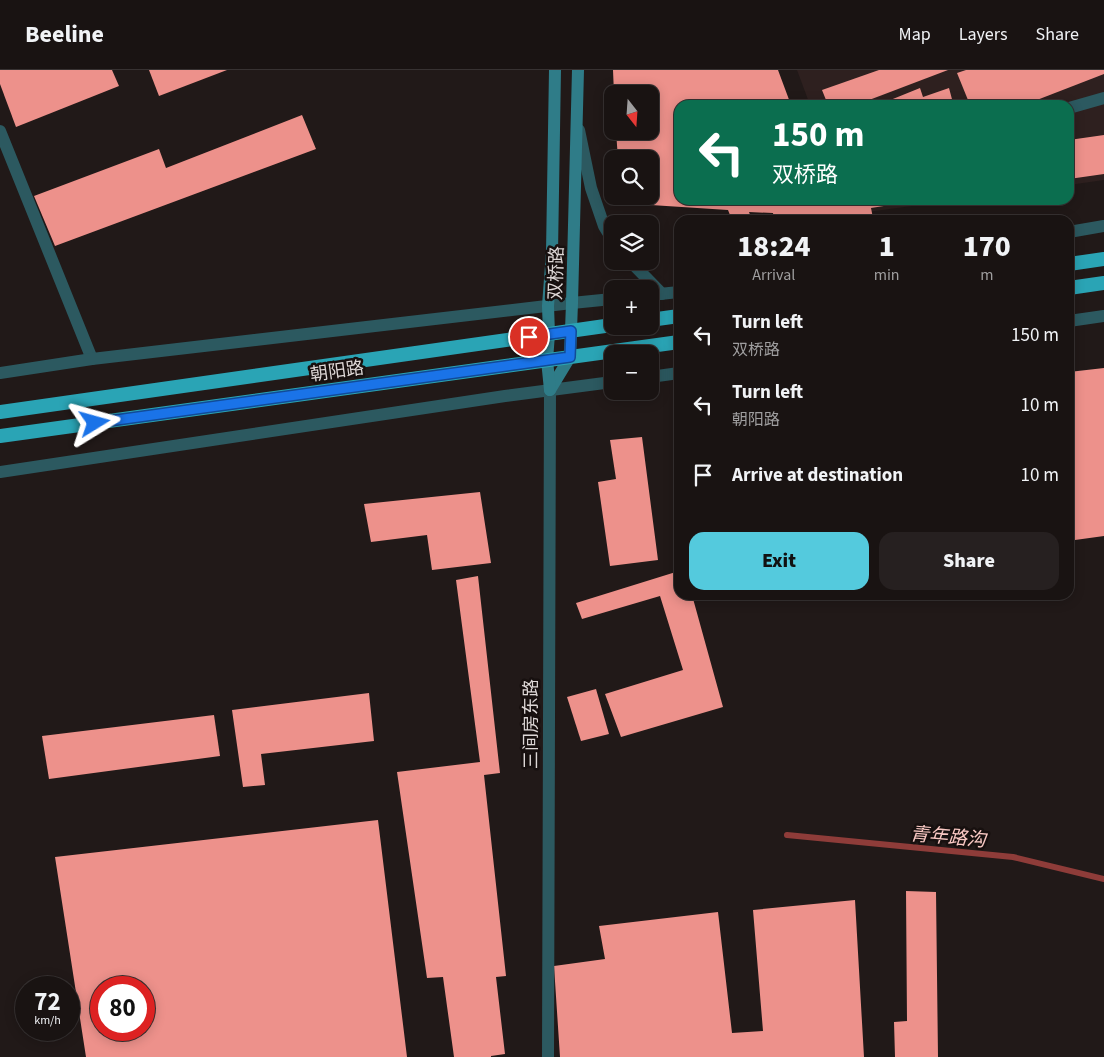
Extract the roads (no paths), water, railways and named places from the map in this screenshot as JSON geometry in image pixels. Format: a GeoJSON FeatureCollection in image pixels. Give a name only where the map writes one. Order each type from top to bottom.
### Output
{"type":"FeatureCollection","features":[{"type":"Feature","properties":{"kind":"highway"},"geometry":{"type":"LineString","coordinates":[[1074,263],[1104,259]]}},
{"type":"Feature","properties":{"kind":"highway"},"geometry":{"type":"LineString","coordinates":[[1074,287],[1104,283]]}},
{"type":"Feature","properties":{"kind":"highway"},"geometry":{"type":"LineString","coordinates":[[659,319],[674,317]]}},
{"type":"Feature","properties":{"kind":"highway","name":"朝阳路"},"geometry":{"type":"LineString","coordinates":[[0,412],[604,326]]}},
{"type":"Feature","properties":{"kind":"highway","name":"朝阳路"},"geometry":{"type":"LineString","coordinates":[[0,436],[674,343]]}},
{"type":"Feature","properties":{"kind":"main road","name":"双桥路"},"geometry":{"type":"LineString","coordinates":[[550,390],[548,306],[552,252],[555,70]]}},
{"type":"Feature","properties":{"kind":"main road","name":"双桥路"},"geometry":{"type":"LineString","coordinates":[[550,390],[570,357],[578,70]]}},
{"type":"Feature","properties":{"kind":"street"},"geometry":{"type":"LineString","coordinates":[[1074,107],[1104,98]]}},
{"type":"Feature","properties":{"kind":"street"},"geometry":{"type":"LineString","coordinates":[[577,122],[592,188],[604,226]]}},
{"type":"Feature","properties":{"kind":"street"},"geometry":{"type":"LineString","coordinates":[[0,131],[92,360]]}},
{"type":"Feature","properties":{"kind":"street"},"geometry":{"type":"LineString","coordinates":[[1074,231],[1104,226]]}},
{"type":"Feature","properties":{"kind":"street"},"geometry":{"type":"LineString","coordinates":[[637,270],[645,280]]}},
{"type":"Feature","properties":{"kind":"street"},"geometry":{"type":"LineString","coordinates":[[659,295],[674,293]]}},
{"type":"Feature","properties":{"kind":"street"},"geometry":{"type":"LineString","coordinates":[[0,373],[92,360],[604,300]]}},
{"type":"Feature","properties":{"kind":"street"},"geometry":{"type":"LineString","coordinates":[[1074,320],[1104,316]]}},
{"type":"Feature","properties":{"kind":"street"},"geometry":{"type":"LineString","coordinates":[[659,376],[674,374]]}},
{"type":"Feature","properties":{"kind":"street"},"geometry":{"type":"LineString","coordinates":[[0,472],[604,383]]}},
{"type":"Feature","properties":{"kind":"street","name":"三间房东路"},"geometry":{"type":"LineString","coordinates":[[548,1057],[550,390]]}},
{"type":"Feature","properties":{"kind":"waterway","name":"青年路沟"},"geometry":{"type":"LineString","coordinates":[[787,835],[1013,857],[1104,879]]}}]}
